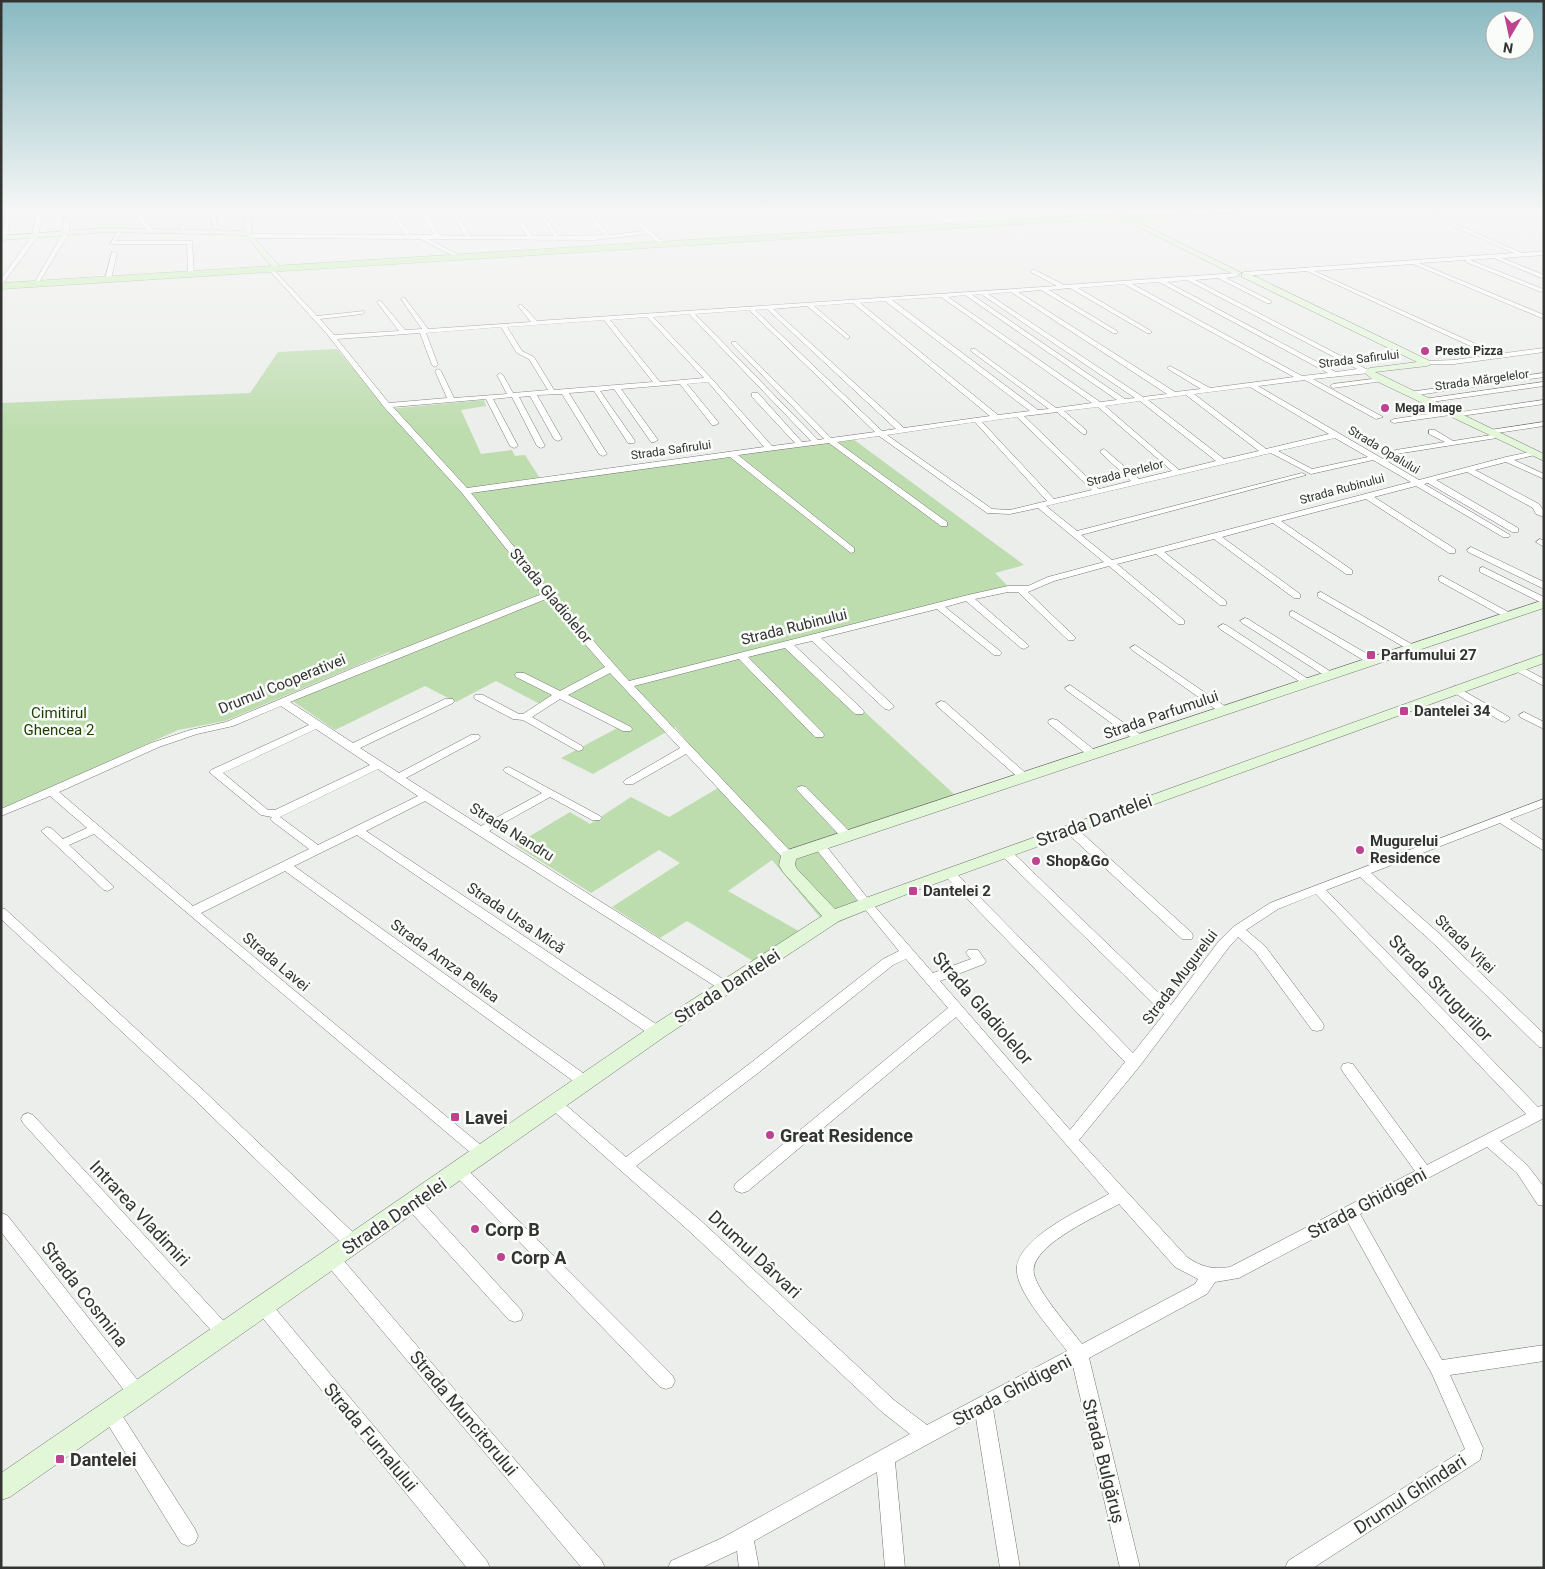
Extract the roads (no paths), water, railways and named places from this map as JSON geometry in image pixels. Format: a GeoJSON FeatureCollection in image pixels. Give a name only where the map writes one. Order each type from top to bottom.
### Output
{"type":"FeatureCollection","features":[{"type":"Feature","properties":{"kind":"main road"},"geometry":{"type":"LineString","coordinates":[[1,285],[46,283]]}},
{"type":"Feature","properties":{"kind":"street","name":"Strada Gladiolelor"},"geometry":{"type":"LineString","coordinates":[[286,283],[333,337],[387,405],[465,491],[548,595],[611,668],[788,856],[787,864],[791,872],[833,917]]}},
{"type":"Feature","properties":{"kind":"street"},"geometry":{"type":"LineString","coordinates":[[1061,283],[1150,332]]}},
{"type":"Feature","properties":{"kind":"street"},"geometry":{"type":"LineString","coordinates":[[333,337],[1108,283]]}},
{"type":"Feature","properties":{"kind":"street"},"geometry":{"type":"LineString","coordinates":[[1128,283],[1379,417]]}},
{"type":"Feature","properties":{"kind":"street"},"geometry":{"type":"LineString","coordinates":[[1165,283],[1335,374]]}},
{"type":"Feature","properties":{"kind":"street"},"geometry":{"type":"LineString","coordinates":[[1198,283],[1367,371]]}},
{"type":"Feature","properties":{"kind":"street"},"geometry":{"type":"LineString","coordinates":[[1232,283],[1269,302]]}},
{"type":"Feature","properties":{"kind":"street"},"geometry":{"type":"LineString","coordinates":[[1259,283],[1426,363]]}},
{"type":"Feature","properties":{"kind":"street"},"geometry":{"type":"LineString","coordinates":[[1337,283],[1497,356]]}},
{"type":"Feature","properties":{"kind":"street"},"geometry":{"type":"LineString","coordinates":[[1461,283],[1544,318]]}},
{"type":"Feature","properties":{"kind":"street"},"geometry":{"type":"LineString","coordinates":[[1527,283],[1542,289]]}},
{"type":"Feature","properties":{"kind":"street"},"geometry":{"type":"LineString","coordinates":[[1042,288],[1114,332]]}},
{"type":"Feature","properties":{"kind":"street"},"geometry":{"type":"LineString","coordinates":[[1012,290],[1174,395]]}},
{"type":"Feature","properties":{"kind":"street"},"geometry":{"type":"LineString","coordinates":[[981,292],[1142,399],[1221,461]]}},
{"type":"Feature","properties":{"kind":"street"},"geometry":{"type":"LineString","coordinates":[[965,294],[1123,401]]}},
{"type":"Feature","properties":{"kind":"street"},"geometry":{"type":"LineString","coordinates":[[942,295],[1100,404],[1178,472]]}},
{"type":"Feature","properties":{"kind":"street"},"geometry":{"type":"LineString","coordinates":[[886,299],[1037,412]]}},
{"type":"Feature","properties":{"kind":"street"},"geometry":{"type":"LineString","coordinates":[[404,300],[424,331],[451,400]]}},
{"type":"Feature","properties":{"kind":"street"},"geometry":{"type":"LineString","coordinates":[[854,301],[997,418]]}},
{"type":"Feature","properties":{"kind":"street"},"geometry":{"type":"LineString","coordinates":[[380,302],[403,332]]}},
{"type":"Feature","properties":{"kind":"street"},"geometry":{"type":"LineString","coordinates":[[808,304],[848,337]]}},
{"type":"Feature","properties":{"kind":"street"},"geometry":{"type":"LineString","coordinates":[[521,306],[535,323]]}},
{"type":"Feature","properties":{"kind":"street"},"geometry":{"type":"LineString","coordinates":[[768,307],[902,430]]}},
{"type":"Feature","properties":{"kind":"street"},"geometry":{"type":"LineString","coordinates":[[750,308],[880,433]]}},
{"type":"Feature","properties":{"kind":"street"},"geometry":{"type":"LineString","coordinates":[[315,318],[362,312]]}},
{"type":"Feature","properties":{"kind":"street"},"geometry":{"type":"LineString","coordinates":[[690,312],[816,442]]}},
{"type":"Feature","properties":{"kind":"street"},"geometry":{"type":"LineString","coordinates":[[648,315],[769,448]]}},
{"type":"Feature","properties":{"kind":"street"},"geometry":{"type":"LineString","coordinates":[[605,318],[658,384]]}},
{"type":"Feature","properties":{"kind":"street"},"geometry":{"type":"LineString","coordinates":[[503,325],[519,352],[532,358],[552,392]]}},
{"type":"Feature","properties":{"kind":"street"},"geometry":{"type":"LineString","coordinates":[[734,343],[830,440],[944,524]]}},
{"type":"Feature","properties":{"kind":"street"},"geometry":{"type":"LineString","coordinates":[[973,350],[1057,410],[1083,432]]}},
{"type":"Feature","properties":{"kind":"street","name":"Strada Safirului"},"geometry":{"type":"LineString","coordinates":[[465,491],[1037,412],[1335,374],[1544,350]]}},
{"type":"Feature","properties":{"kind":"street"},"geometry":{"type":"LineString","coordinates":[[1170,368],[1208,390]]}},
{"type":"Feature","properties":{"kind":"street","name":"Strada Mărgelelor"},"geometry":{"type":"LineString","coordinates":[[1367,371],[1372,376],[1540,455]]}},
{"type":"Feature","properties":{"kind":"street"},"geometry":{"type":"LineString","coordinates":[[500,375],[541,446]]}},
{"type":"Feature","properties":{"kind":"street"},"geometry":{"type":"LineString","coordinates":[[1410,394],[1544,375]]}},
{"type":"Feature","properties":{"kind":"street"},"geometry":{"type":"LineString","coordinates":[[387,405],[709,380]]}},
{"type":"Feature","properties":{"kind":"street"},"geometry":{"type":"LineString","coordinates":[[1332,386],[1381,380]]}},
{"type":"Feature","properties":{"kind":"street"},"geometry":{"type":"LineString","coordinates":[[683,382],[715,423]]}},
{"type":"Feature","properties":{"kind":"street","name":"Strada Mărgelelor"},"geometry":{"type":"LineString","coordinates":[[1424,401],[1544,384]]}},
{"type":"Feature","properties":{"kind":"street","name":"Strada Opalului"},"geometry":{"type":"LineString","coordinates":[[1251,385],[1506,535]]}},
{"type":"Feature","properties":{"kind":"street"},"geometry":{"type":"LineString","coordinates":[[616,387],[654,440]]}},
{"type":"Feature","properties":{"kind":"street"},"geometry":{"type":"LineString","coordinates":[[596,388],[631,441]]}},
{"type":"Feature","properties":{"kind":"street"},"geometry":{"type":"LineString","coordinates":[[564,391],[603,454]]}},
{"type":"Feature","properties":{"kind":"street"},"geometry":{"type":"LineString","coordinates":[[532,393],[558,438]]}},
{"type":"Feature","properties":{"kind":"street"},"geometry":{"type":"LineString","coordinates":[[1188,393],[1264,451]]}},
{"type":"Feature","properties":{"kind":"street"},"geometry":{"type":"LineString","coordinates":[[754,395],[800,444]]}},
{"type":"Feature","properties":{"kind":"street"},"geometry":{"type":"LineString","coordinates":[[488,397],[514,446]]}},
{"type":"Feature","properties":{"kind":"street"},"geometry":{"type":"LineString","coordinates":[[1394,421],[1544,402]]}},
{"type":"Feature","properties":{"kind":"street"},"geometry":{"type":"LineString","coordinates":[[1019,415],[1097,491]]}},
{"type":"Feature","properties":{"kind":"street"},"geometry":{"type":"LineString","coordinates":[[977,420],[1052,502]]}},
{"type":"Feature","properties":{"kind":"street"},"geometry":{"type":"LineString","coordinates":[[1396,452],[1452,443],[1544,424]]}},
{"type":"Feature","properties":{"kind":"street"},"geometry":{"type":"LineString","coordinates":[[1432,432],[1452,443]]}},
{"type":"Feature","properties":{"kind":"street","name":"Strada Perlelor"},"geometry":{"type":"LineString","coordinates":[[880,433],[990,511],[1010,512],[1336,435]]}},
{"type":"Feature","properties":{"kind":"street"},"geometry":{"type":"LineString","coordinates":[[1104,451],[1137,482]]}},
{"type":"Feature","properties":{"kind":"street"},"geometry":{"type":"LineString","coordinates":[[1274,452],[1311,472],[1373,458]]}},
{"type":"Feature","properties":{"kind":"street"},"geometry":{"type":"LineString","coordinates":[[732,454],[851,550]]}},
{"type":"Feature","properties":{"kind":"street","name":"Strada Rubinului"},"geometry":{"type":"LineString","coordinates":[[627,685],[968,598],[1008,589],[1030,589],[1051,579],[1416,482],[1506,459],[1540,455]]}},
{"type":"Feature","properties":{"kind":"street"},"geometry":{"type":"LineString","coordinates":[[1506,459],[1544,477]]}},
{"type":"Feature","properties":{"kind":"street"},"geometry":{"type":"LineString","coordinates":[[1466,469],[1536,506],[1539,512],[1544,515]]}},
{"type":"Feature","properties":{"kind":"street"},"geometry":{"type":"LineString","coordinates":[[1075,534],[1302,475]]}},
{"type":"Feature","properties":{"kind":"street"},"geometry":{"type":"LineString","coordinates":[[1428,479],[1515,530]]}},
{"type":"Feature","properties":{"kind":"street"},"geometry":{"type":"LineString","coordinates":[[1367,496],[1452,551]]}},
{"type":"Feature","properties":{"kind":"street"},"geometry":{"type":"LineString","coordinates":[[1040,505],[1181,622]]}},
{"type":"Feature","properties":{"kind":"street"},"geometry":{"type":"LineString","coordinates":[[1274,521],[1349,572]]}},
{"type":"Feature","properties":{"kind":"street"},"geometry":{"type":"LineString","coordinates":[[1216,536],[1297,596]]}},
{"type":"Feature","properties":{"kind":"street"},"geometry":{"type":"LineString","coordinates":[[1471,550],[1544,586]]}},
{"type":"Feature","properties":{"kind":"street"},"geometry":{"type":"LineString","coordinates":[[1158,551],[1223,603]]}},
{"type":"Feature","properties":{"kind":"street"},"geometry":{"type":"LineString","coordinates":[[1483,570],[1544,603]]}},
{"type":"Feature","properties":{"kind":"street"},"geometry":{"type":"LineString","coordinates":[[1442,579],[1509,616]]}},
{"type":"Feature","properties":{"kind":"street"},"geometry":{"type":"LineString","coordinates":[[1020,590],[1071,638]]}},
{"type":"Feature","properties":{"kind":"street","name":"Drumul Cooperativei"},"geometry":{"type":"LineString","coordinates":[[1,813],[154,745],[187,734],[229,724],[548,595]]}},
{"type":"Feature","properties":{"kind":"street"},"geometry":{"type":"LineString","coordinates":[[1321,595],[1412,648]]}},
{"type":"Feature","properties":{"kind":"street"},"geometry":{"type":"LineString","coordinates":[[968,598],[1024,646]]}},
{"type":"Feature","properties":{"kind":"street","name":"Strada Parfumului"},"geometry":{"type":"LineString","coordinates":[[788,856],[1544,603]]}},
{"type":"Feature","properties":{"kind":"street"},"geometry":{"type":"LineString","coordinates":[[939,606],[997,653]]}},
{"type":"Feature","properties":{"kind":"street"},"geometry":{"type":"LineString","coordinates":[[1293,614],[1372,661]]}},
{"type":"Feature","properties":{"kind":"street"},"geometry":{"type":"LineString","coordinates":[[1245,621],[1331,675]]}},
{"type":"Feature","properties":{"kind":"street"},"geometry":{"type":"LineString","coordinates":[[1223,627],[1309,683]]}},
{"type":"Feature","properties":{"kind":"street"},"geometry":{"type":"LineString","coordinates":[[814,637],[889,707]]}},
{"type":"Feature","properties":{"kind":"street"},"geometry":{"type":"LineString","coordinates":[[787,644],[859,712]]}},
{"type":"Feature","properties":{"kind":"street"},"geometry":{"type":"LineString","coordinates":[[1136,648],[1225,711]]}},
{"type":"Feature","properties":{"kind":"street"},"geometry":{"type":"LineString","coordinates":[[741,656],[819,735]]}},
{"type":"Feature","properties":{"kind":"street","name":"Strada Dantelei"},"geometry":{"type":"LineString","coordinates":[[1,1488],[460,1171],[657,1032],[833,917],[865,903],[1544,658]]}},
{"type":"Feature","properties":{"kind":"street"},"geometry":{"type":"LineString","coordinates":[[1516,667],[1544,683]]}},
{"type":"Feature","properties":{"kind":"street"},"geometry":{"type":"LineString","coordinates":[[525,718],[560,695],[611,668]]}},
{"type":"Feature","properties":{"kind":"street"},"geometry":{"type":"LineString","coordinates":[[520,675],[627,729]]}},
{"type":"Feature","properties":{"kind":"street"},"geometry":{"type":"LineString","coordinates":[[1070,688],[1140,739]]}},
{"type":"Feature","properties":{"kind":"street"},"geometry":{"type":"LineString","coordinates":[[1456,689],[1504,719]]}},
{"type":"Feature","properties":{"kind":"street"},"geometry":{"type":"LineString","coordinates":[[479,697],[517,717],[525,718],[578,748]]}},
{"type":"Feature","properties":{"kind":"street"},"geometry":{"type":"LineString","coordinates":[[352,748],[449,701]]}},
{"type":"Feature","properties":{"kind":"street","name":"Strada Nandru"},"geometry":{"type":"LineString","coordinates":[[282,702],[726,987]]}},
{"type":"Feature","properties":{"kind":"street"},"geometry":{"type":"LineString","coordinates":[[941,704],[1024,778]]}},
{"type":"Feature","properties":{"kind":"street"},"geometry":{"type":"LineString","coordinates":[[1524,714],[1544,726]]}},
{"type":"Feature","properties":{"kind":"street"},"geometry":{"type":"LineString","coordinates":[[1053,722],[1094,755]]}},
{"type":"Feature","properties":{"kind":"street"},"geometry":{"type":"LineString","coordinates":[[316,725],[215,772],[265,813],[277,814],[378,765]]}},
{"type":"Feature","properties":{"kind":"street"},"geometry":{"type":"LineString","coordinates":[[398,778],[475,737]]}},
{"type":"Feature","properties":{"kind":"street"},"geometry":{"type":"LineString","coordinates":[[629,782],[687,749]]}},
{"type":"Feature","properties":{"kind":"street"},"geometry":{"type":"LineString","coordinates":[[509,770],[596,818]]}},
{"type":"Feature","properties":{"kind":"street"},"geometry":{"type":"LineString","coordinates":[[802,789],[847,836]]}},
{"type":"Feature","properties":{"kind":"street","name":"Strada Lavei"},"geometry":{"type":"LineString","coordinates":[[51,791],[192,912],[483,1155]]}},
{"type":"Feature","properties":{"kind":"street"},"geometry":{"type":"LineString","coordinates":[[481,831],[550,792]]}},
{"type":"Feature","properties":{"kind":"street"},"geometry":{"type":"LineString","coordinates":[[192,912],[426,796]]}},
{"type":"Feature","properties":{"kind":"street","name":"Strada Mugurelui"},"geometry":{"type":"LineString","coordinates":[[1070,1140],[1172,1014],[1224,944],[1238,930],[1274,906],[1317,888],[1544,802]]}},
{"type":"Feature","properties":{"kind":"street"},"geometry":{"type":"LineString","coordinates":[[276,819],[318,850]]}},
{"type":"Feature","properties":{"kind":"street"},"geometry":{"type":"LineString","coordinates":[[1501,819],[1544,847]]}},
{"type":"Feature","properties":{"kind":"street"},"geometry":{"type":"LineString","coordinates":[[61,844],[96,829]]}},
{"type":"Feature","properties":{"kind":"street"},"geometry":{"type":"LineString","coordinates":[[1070,829],[1187,936]]}},
{"type":"Feature","properties":{"kind":"street","name":"Strada Ursa Mică"},"geometry":{"type":"LineString","coordinates":[[357,830],[657,1032]]}},
{"type":"Feature","properties":{"kind":"street"},"geometry":{"type":"LineString","coordinates":[[47,831],[108,887]]}},
{"type":"Feature","properties":{"kind":"street","name":"Strada Gladiolelor"},"geometry":{"type":"LineString","coordinates":[[818,845],[865,903],[1070,1140],[1121,1195]]}},
{"type":"Feature","properties":{"kind":"street"},"geometry":{"type":"LineString","coordinates":[[1006,853],[1172,1014]]}},
{"type":"Feature","properties":{"kind":"street","name":"Strada Amza Pellea"},"geometry":{"type":"LineString","coordinates":[[286,866],[585,1082]]}},
{"type":"Feature","properties":{"kind":"street","name":"Strada Viței"},"geometry":{"type":"LineString","coordinates":[[1362,872],[1437,939],[1544,1043]]}},
{"type":"Feature","properties":{"kind":"street"},"geometry":{"type":"LineString","coordinates":[[949,873],[1134,1062]]}},
{"type":"Feature","properties":{"kind":"street","name":"Strada Strugurilor"},"geometry":{"type":"LineString","coordinates":[[1317,888],[1540,1113]]}},
{"type":"Feature","properties":{"kind":"street"},"geometry":{"type":"LineString","coordinates":[[1,912],[198,1094],[354,1244]]}},
{"type":"Feature","properties":{"kind":"street"},"geometry":{"type":"LineString","coordinates":[[1238,930],[1260,949],[1317,1026]]}},
{"type":"Feature","properties":{"kind":"street"},"geometry":{"type":"LineString","coordinates":[[625,1166],[753,1069],[888,962],[908,952]]}},
{"type":"Feature","properties":{"kind":"street"},"geometry":{"type":"LineString","coordinates":[[931,979],[979,961],[973,953]]}},
{"type":"Feature","properties":{"kind":"street"},"geometry":{"type":"LineString","coordinates":[[742,1187],[957,1008]]}},
{"type":"Feature","properties":{"kind":"street"},"geometry":{"type":"LineString","coordinates":[[1348,1068],[1425,1173]]}},
{"type":"Feature","properties":{"kind":"street","name":"Drumul Dârvari"},"geometry":{"type":"LineString","coordinates":[[555,1104],[694,1225],[888,1406],[926,1436]]}},
{"type":"Feature","properties":{"kind":"street","name":"Strada Ghidigeni"},"geometry":{"type":"LineString","coordinates":[[1210,1276],[1233,1273],[1540,1113]]}},
{"type":"Feature","properties":{"kind":"street","name":"Intrarea Vladimiri"},"geometry":{"type":"LineString","coordinates":[[28,1119],[224,1333]]}},
{"type":"Feature","properties":{"kind":"street"},"geometry":{"type":"LineString","coordinates":[[1489,1140],[1522,1169],[1544,1200]]}},
{"type":"Feature","properties":{"kind":"street"},"geometry":{"type":"LineString","coordinates":[[460,1171],[666,1381]]}},
{"type":"Feature","properties":{"kind":"street"},"geometry":{"type":"LineString","coordinates":[[1079,1354],[1201,1289],[1210,1276],[1192,1271],[1181,1262],[1121,1195]]}},
{"type":"Feature","properties":{"kind":"street","name":"Strada Ghidigeni"},"geometry":{"type":"LineString","coordinates":[[678,1568],[744,1537],[885,1457],[1079,1354],[1030,1290],[1025,1273],[1026,1262],[1031,1253],[1045,1238],[1121,1195]]}},
{"type":"Feature","properties":{"kind":"street"},"geometry":{"type":"LineString","coordinates":[[413,1203],[515,1315]]}},
{"type":"Feature","properties":{"kind":"street","name":"Drumul Ghindari"},"geometry":{"type":"LineString","coordinates":[[1295,1568],[1473,1454],[1472,1441],[1438,1369],[1351,1213]]}},
{"type":"Feature","properties":{"kind":"street","name":"Strada Cosmina"},"geometry":{"type":"LineString","coordinates":[[1,1220],[138,1393]]}},
{"type":"Feature","properties":{"kind":"street","name":"Strada Muncitorului"},"geometry":{"type":"LineString","coordinates":[[332,1259],[595,1568]]}},
{"type":"Feature","properties":{"kind":"street","name":"Strada Furnalului"},"geometry":{"type":"LineString","coordinates":[[263,1306],[480,1568]]}},
{"type":"Feature","properties":{"kind":"street"},"geometry":{"type":"LineString","coordinates":[[1438,1369],[1544,1353]]}},
{"type":"Feature","properties":{"kind":"street","name":"Strada Bulgăruș"},"geometry":{"type":"LineString","coordinates":[[1079,1354],[1130,1568]]}},
{"type":"Feature","properties":{"kind":"street"},"geometry":{"type":"LineString","coordinates":[[983,1405],[1010,1568]]}},
{"type":"Feature","properties":{"kind":"street"},"geometry":{"type":"LineString","coordinates":[[110,1412],[188,1536]]}},
{"type":"Feature","properties":{"kind":"street"},"geometry":{"type":"LineString","coordinates":[[885,1457],[896,1568]]}},
{"type":"Feature","properties":{"kind":"street"},"geometry":{"type":"LineString","coordinates":[[744,1537],[749,1568]]}},
{"type":"Feature","properties":{"kind":"place","name":"Presto Pizza"},"geometry":{"type":"Point","coordinates":[1425,351]}},
{"type":"Feature","properties":{"kind":"place","name":"Mega Image"},"geometry":{"type":"Point","coordinates":[1385,408]}},
{"type":"Feature","properties":{"kind":"place","name":"Parfumului 27"},"geometry":{"type":"Point","coordinates":[1371,655]}},
{"type":"Feature","properties":{"kind":"place","name":"Dantelei 34"},"geometry":{"type":"Point","coordinates":[1404,711]}},
{"type":"Feature","properties":{"kind":"place","name":"Mugurelui Residence"},"geometry":{"type":"Point","coordinates":[1360,850]}},
{"type":"Feature","properties":{"kind":"place","name":"Shop&Go"},"geometry":{"type":"Point","coordinates":[1036,861]}},
{"type":"Feature","properties":{"kind":"place","name":"Dantelei 2"},"geometry":{"type":"Point","coordinates":[913,891]}},
{"type":"Feature","properties":{"kind":"place","name":"Lavei"},"geometry":{"type":"Point","coordinates":[455,1117]}},
{"type":"Feature","properties":{"kind":"place","name":"Great Residence"},"geometry":{"type":"Point","coordinates":[770,1135]}},
{"type":"Feature","properties":{"kind":"place","name":"Corp B"},"geometry":{"type":"Point","coordinates":[475,1229]}},
{"type":"Feature","properties":{"kind":"place","name":"Corp A"},"geometry":{"type":"Point","coordinates":[501,1257]}},
{"type":"Feature","properties":{"kind":"place","name":"Dantelei"},"geometry":{"type":"Point","coordinates":[60,1459]}},
{"type":"Feature","properties":{"kind":"park label","name":"Cimitirul Ghencea 2"},"geometry":{"type":"Point","coordinates":[59,722]}}]}
